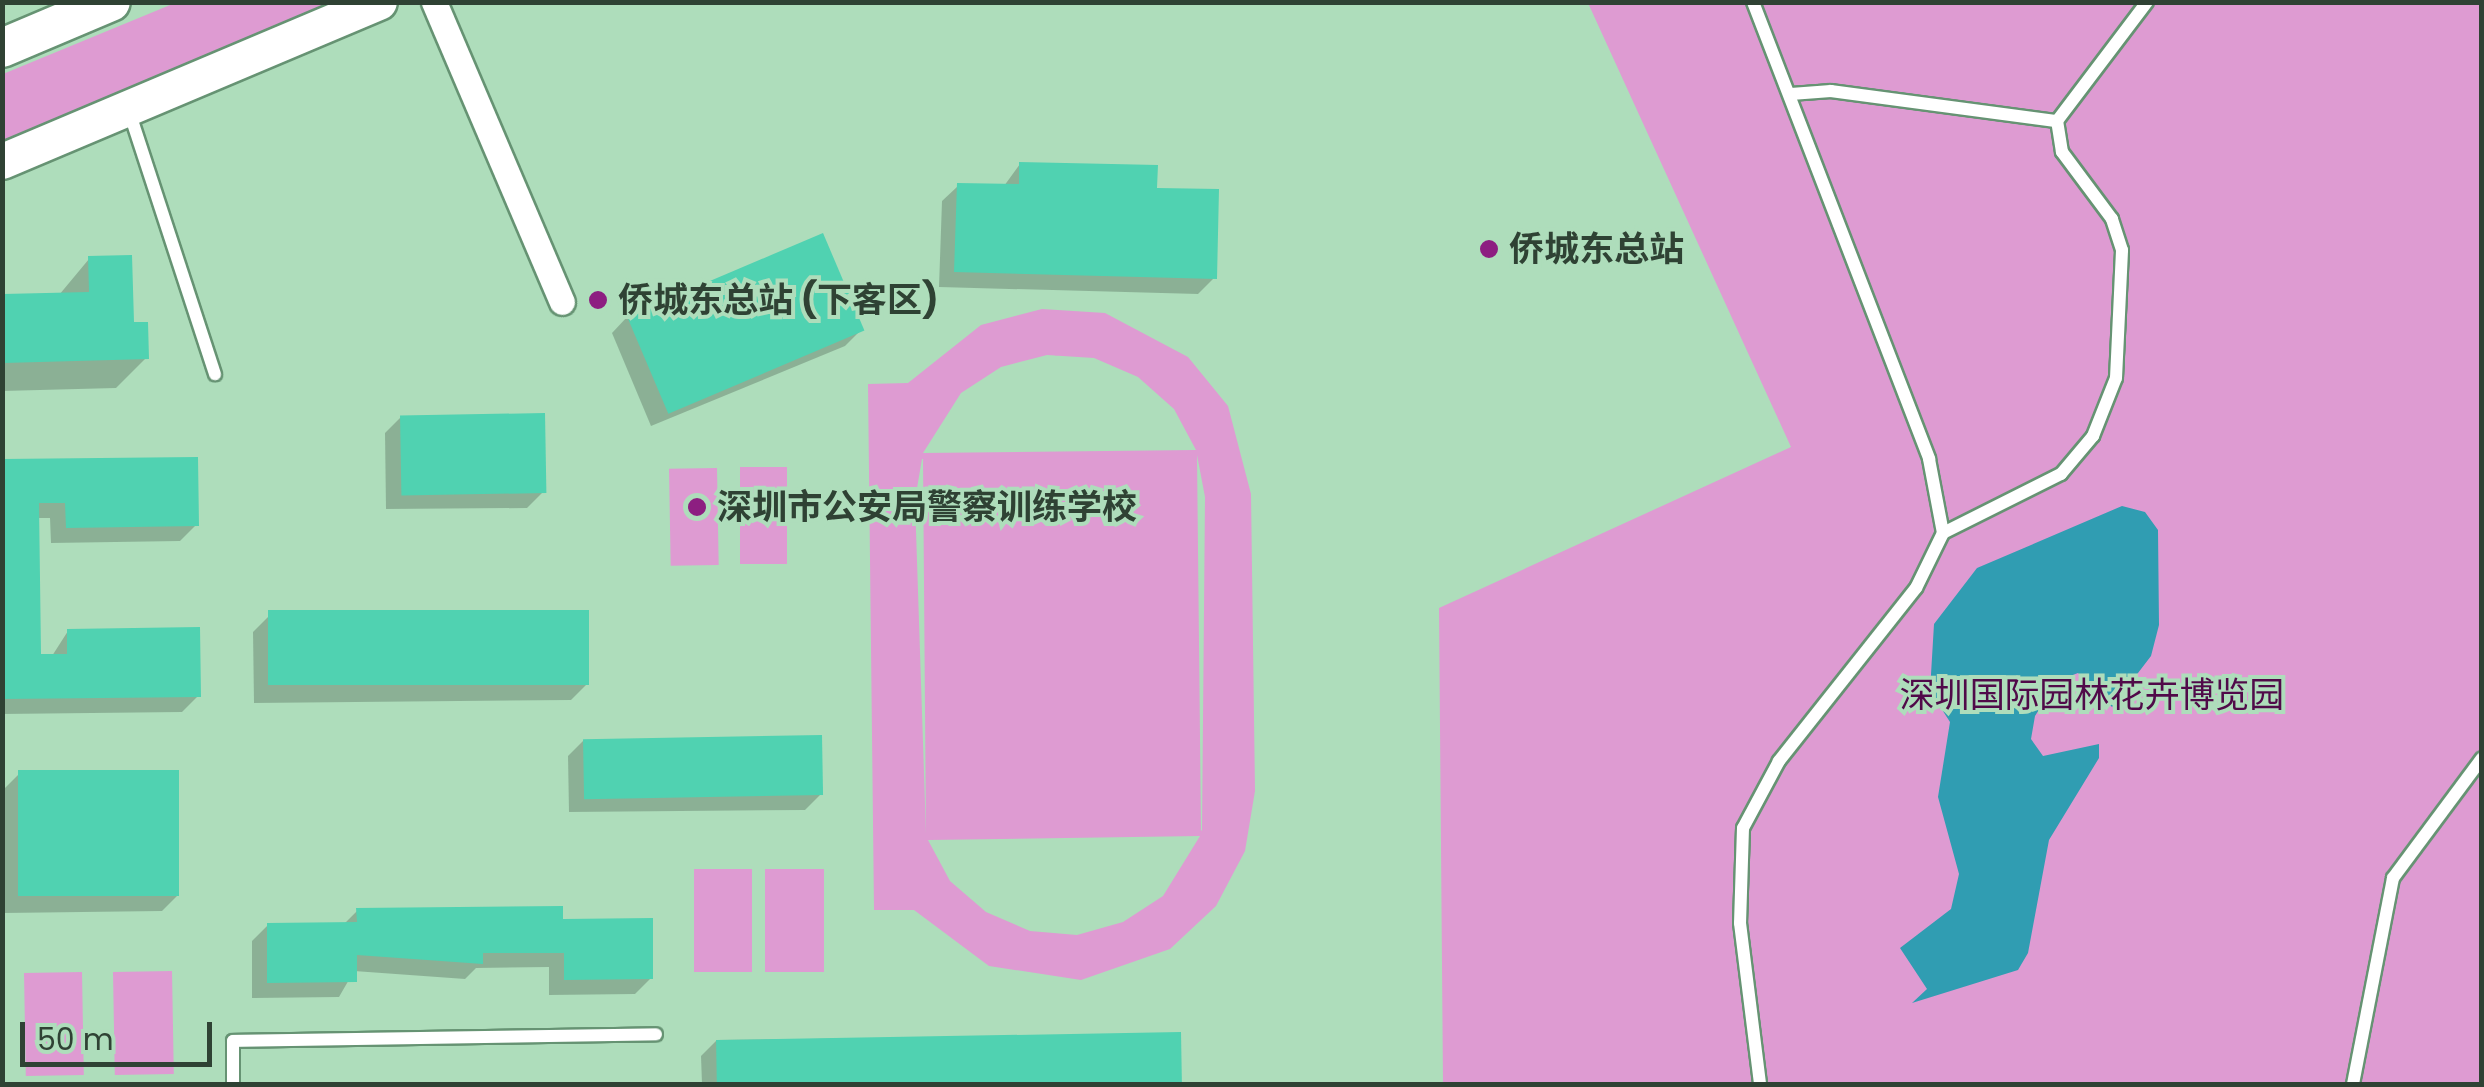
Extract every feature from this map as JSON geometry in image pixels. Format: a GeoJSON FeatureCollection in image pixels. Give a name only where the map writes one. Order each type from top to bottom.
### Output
{"type":"FeatureCollection","features":[{"type":"Feature","properties":{"kind":"main road"},"geometry":{"type":"LineString","coordinates":[[2,48],[111,2]]}},
{"type":"Feature","properties":{"kind":"main road"},"geometry":{"type":"LineString","coordinates":[[2,161],[379,2]]}},
{"type":"Feature","properties":{"kind":"street"},"geometry":{"type":"LineString","coordinates":[[434,2],[562,302]]}},
{"type":"Feature","properties":{"kind":"lane"},"geometry":{"type":"LineString","coordinates":[[1753,2],[1929,459],[1943,533],[1916,588],[1779,761],[1742,828],[1740,923],[1760,1084]]}},
{"type":"Feature","properties":{"kind":"lane"},"geometry":{"type":"LineString","coordinates":[[1943,533],[2061,474],[2092,436],[2116,378],[2122,250],[2112,219],[2062,152],[2057,120],[2147,2]]}},
{"type":"Feature","properties":{"kind":"lane"},"geometry":{"type":"LineString","coordinates":[[1791,94],[1831,91],[2057,120]]}},
{"type":"Feature","properties":{"kind":"lane"},"geometry":{"type":"LineString","coordinates":[[128,108],[215,374]]}},
{"type":"Feature","properties":{"kind":"lane"},"geometry":{"type":"LineString","coordinates":[[2354,1084],[2393,878],[2482,758]]}},
{"type":"Feature","properties":{"kind":"lane"},"geometry":{"type":"LineString","coordinates":[[233,1084],[232,1041],[656,1034]]}},
{"type":"Feature","properties":{"kind":"green space"},"geometry":{"type":"Polygon","coordinates":[[[175,3],[352,3],[3,148],[3,74],[175,3]]]}},
{"type":"Feature","properties":{"kind":"green space","name":"深圳国际园林花卉博览园"},"geometry":{"type":"Polygon","coordinates":[[[1588,3],[2481,3],[2481,1084],[1443,1084],[1439,608],[1791,447],[1588,3]]]}},
{"type":"Feature","properties":{"kind":"green space"},"geometry":{"type":"Polygon","coordinates":[[[1042,309],[1105,313],[1188,357],[1228,406],[1251,494],[1255,791],[1245,851],[1216,906],[1170,949],[1081,980],[989,966],[914,910],[874,910],[868,384],[908,383],[981,325],[1042,309]],[[1047,355],[1001,367],[961,393],[923,453],[1196,450],[1174,409],[1138,377],[1094,358],[1047,355]],[[1197,455],[1201,830],[1205,497],[1197,455]],[[923,459],[915,500],[926,834],[923,459]],[[1200,836],[928,840],[950,881],[986,912],[1030,931],[1077,935],[1123,922],[1163,896],[1200,836]]]}},
{"type":"Feature","properties":{"kind":"green space"},"geometry":{"type":"Polygon","coordinates":[[[740,467],[787,467],[787,564],[740,564],[740,467]]]}},
{"type":"Feature","properties":{"kind":"green space"},"geometry":{"type":"Polygon","coordinates":[[[717,468],[719,565],[671,566],[669,469],[717,468]]]}},
{"type":"Feature","properties":{"kind":"green space"},"geometry":{"type":"Polygon","coordinates":[[[694,869],[752,869],[752,972],[694,972],[694,869]]]}},
{"type":"Feature","properties":{"kind":"green space"},"geometry":{"type":"Polygon","coordinates":[[[765,869],[824,869],[824,972],[765,972],[765,869]]]}},
{"type":"Feature","properties":{"kind":"green space"},"geometry":{"type":"Polygon","coordinates":[[[172,971],[174,1074],[115,1075],[113,972],[172,971]]]}},
{"type":"Feature","properties":{"kind":"green space"},"geometry":{"type":"Polygon","coordinates":[[[82,972],[84,1075],[26,1076],[24,973],[82,972]]]}},
{"type":"Feature","properties":{"kind":"water"},"geometry":{"type":"Polygon","coordinates":[[[2122,506],[2145,512],[2158,530],[2159,625],[2151,656],[2112,707],[2078,673],[2057,681],[2035,716],[2031,739],[2043,756],[2099,744],[2099,758],[2049,840],[2028,953],[2018,970],[1912,1003],[1927,989],[1900,948],[1951,909],[1959,874],[1938,797],[1950,722],[1930,691],[1934,624],[1977,568],[2122,506]]]}},
{"type":"Feature","properties":{"kind":"building"},"geometry":{"type":"Polygon","coordinates":[[[1019,162],[1158,165],[1157,188],[1219,189],[1217,279],[954,272],[957,183],[1019,184],[1019,162]]]}},
{"type":"Feature","properties":{"kind":"building"},"geometry":{"type":"Polygon","coordinates":[[[823,233],[864,331],[668,414],[627,316],[823,233]]]}},
{"type":"Feature","properties":{"kind":"building"},"geometry":{"type":"Polygon","coordinates":[[[132,255],[134,322],[148,322],[149,359],[3,363],[3,294],[89,292],[88,256],[132,255]]]}},
{"type":"Feature","properties":{"kind":"building"},"geometry":{"type":"Polygon","coordinates":[[[545,413],[546,493],[401,496],[400,416],[545,413]]]}},
{"type":"Feature","properties":{"kind":"building"},"geometry":{"type":"Polygon","coordinates":[[[198,457],[199,526],[66,528],[65,503],[39,503],[41,654],[67,654],[67,629],[200,627],[201,697],[2,699],[2,459],[198,457]]]}},
{"type":"Feature","properties":{"kind":"building"},"geometry":{"type":"Polygon","coordinates":[[[268,610],[589,610],[589,685],[268,685],[268,610]]]}},
{"type":"Feature","properties":{"kind":"building"},"geometry":{"type":"Polygon","coordinates":[[[822,735],[823,795],[584,799],[583,739],[822,735]]]}},
{"type":"Feature","properties":{"kind":"building"},"geometry":{"type":"Polygon","coordinates":[[[18,770],[179,770],[179,896],[18,896],[18,770]]]}},
{"type":"Feature","properties":{"kind":"building"},"geometry":{"type":"Polygon","coordinates":[[[563,906],[563,919],[653,918],[653,979],[564,980],[564,953],[483,953],[483,964],[357,955],[357,982],[267,983],[267,923],[357,922],[356,908],[563,906]]]}},
{"type":"Feature","properties":{"kind":"building"},"geometry":{"type":"Polygon","coordinates":[[[1181,1032],[1182,1084],[717,1084],[716,1040],[1181,1032]]]}},
{"type":"Feature","properties":{"kind":"place","name":"侨城东总站"},"geometry":{"type":"Point","coordinates":[1489,249]}},
{"type":"Feature","properties":{"kind":"place","name":"侨城东总站 (下客区)"},"geometry":{"type":"Point","coordinates":[598,300]}},
{"type":"Feature","properties":{"kind":"place","name":"深圳市公安局警察训练学校"},"geometry":{"type":"Point","coordinates":[697,507]}}]}
